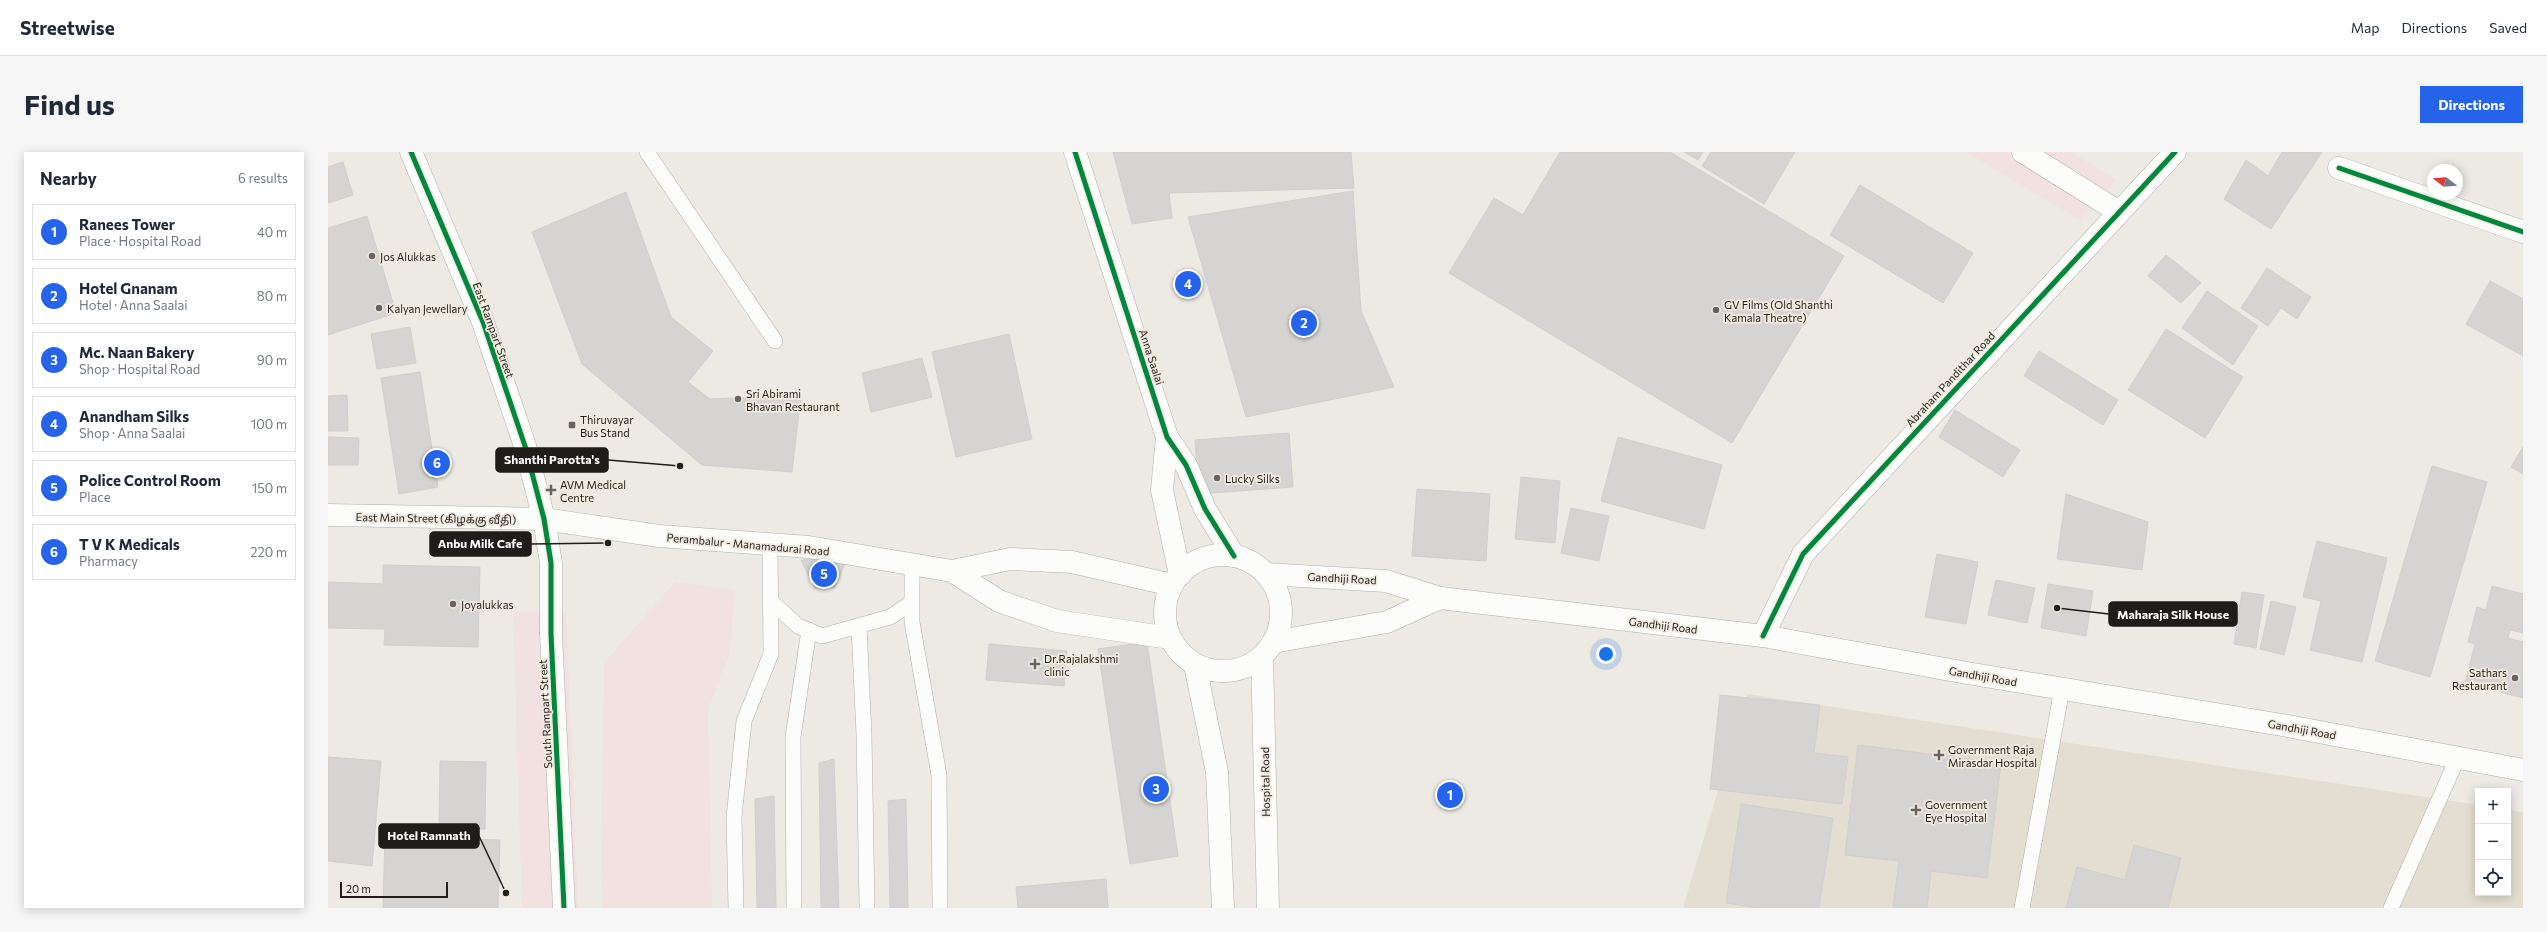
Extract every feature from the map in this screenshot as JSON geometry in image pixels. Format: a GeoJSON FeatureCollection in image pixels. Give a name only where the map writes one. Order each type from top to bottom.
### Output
{"type":"FeatureCollection","features":[{"type":"Feature","properties":{"kind":"main road","name":"East Rampart Street"},"geometry":{"type":"LineString","coordinates":[[411,152],[483,322],[525,446],[544,520]]}},
{"type":"Feature","properties":{"kind":"main road","name":"Anna Saalai"},"geometry":{"type":"LineString","coordinates":[[1075,152],[1167,437],[1186,465],[1205,509],[1234,556]]}},
{"type":"Feature","properties":{"kind":"main road"},"geometry":{"type":"LineString","coordinates":[[2023,152],[2119,212]]}},
{"type":"Feature","properties":{"kind":"main road","name":"Abraham Pandithar Road"},"geometry":{"type":"LineString","coordinates":[[1763,636],[1803,554],[2175,152]]}},
{"type":"Feature","properties":{"kind":"main road"},"geometry":{"type":"LineString","coordinates":[[2339,168],[2523,232]]}},
{"type":"Feature","properties":{"kind":"main road","name":"Anna Saalai"},"geometry":{"type":"LineString","coordinates":[[1167,437],[1162,490],[1176,580]]}},
{"type":"Feature","properties":{"kind":"main road","name":"East Main Street (கிழக்கு வீதி)"},"geometry":{"type":"LineString","coordinates":[[328,515],[544,520]]}},
{"type":"Feature","properties":{"kind":"main road","name":"Perambalur - Manamadurai Road"},"geometry":{"type":"LineString","coordinates":[[544,520],[659,536],[809,547],[912,563],[952,571],[999,601],[1057,621],[1170,638]]}},
{"type":"Feature","properties":{"kind":"main road","name":"South Rampart Street"},"geometry":{"type":"LineString","coordinates":[[544,520],[551,563],[551,634],[564,908]]}},
{"type":"Feature","properties":{"kind":"main road"},"geometry":{"type":"LineString","coordinates":[[1234,556],[1251,562],[1266,574],[1276,589],[1281,607],[1280,625],[1268,649],[1247,666],[1230,672],[1212,670],[1195,665],[1180,653],[1170,638],[1165,620],[1166,602],[1176,580],[1191,565],[1204,558],[1234,556]]}},
{"type":"Feature","properties":{"kind":"main road","name":"Perambalur - Manamadurai Road"},"geometry":{"type":"LineString","coordinates":[[952,571],[1010,559],[1072,562],[1176,580]]}},
{"type":"Feature","properties":{"kind":"main road","name":"Gandhiji Road"},"geometry":{"type":"LineString","coordinates":[[1266,574],[1386,581],[1440,598],[1763,636],[2062,689],[2282,725],[2523,770]]}},
{"type":"Feature","properties":{"kind":"main road"},"geometry":{"type":"LineString","coordinates":[[1268,649],[1387,622],[1440,598]]}},
{"type":"Feature","properties":{"kind":"main road","name":"Hospital Road"},"geometry":{"type":"LineString","coordinates":[[1268,649],[1268,908]]}},
{"type":"Feature","properties":{"kind":"main road"},"geometry":{"type":"LineString","coordinates":[[1195,665],[1217,772],[1222,908]]}},
{"type":"Feature","properties":{"kind":"lane"},"geometry":{"type":"LineString","coordinates":[[647,152],[775,341]]}},
{"type":"Feature","properties":{"kind":"lane"},"geometry":{"type":"LineString","coordinates":[[736,908],[734,817],[744,728],[771,654],[770,544]]}},
{"type":"Feature","properties":{"kind":"lane"},"geometry":{"type":"LineString","coordinates":[[912,563],[911,603],[939,775],[940,908]]}},
{"type":"Feature","properties":{"kind":"lane"},"geometry":{"type":"LineString","coordinates":[[771,601],[798,626],[822,636],[859,627],[890,617],[911,603]]}},
{"type":"Feature","properties":{"kind":"lane"},"geometry":{"type":"LineString","coordinates":[[859,627],[864,735],[867,908]]}},
{"type":"Feature","properties":{"kind":"lane"},"geometry":{"type":"LineString","coordinates":[[794,908],[792,737],[809,630]]}},
{"type":"Feature","properties":{"kind":"lane"},"geometry":{"type":"LineString","coordinates":[[2022,908],[2062,689]]}},
{"type":"Feature","properties":{"kind":"lane"},"geometry":{"type":"LineString","coordinates":[[2391,908],[2458,757]]}},
{"type":"Feature","properties":{"kind":"shaded area"},"geometry":{"type":"Polygon","coordinates":[[[1966,152],[2071,152],[2117,180],[2080,220],[1966,152]]]}},
{"type":"Feature","properties":{"kind":"shaded area"},"geometry":{"type":"Polygon","coordinates":[[[675,582],[735,590],[729,656],[708,710],[712,908],[603,908],[601,865],[604,663],[675,582]]]}},
{"type":"Feature","properties":{"kind":"shaded area"},"geometry":{"type":"Polygon","coordinates":[[[513,612],[566,612],[578,908],[522,908],[513,612]]]}},
{"type":"Feature","properties":{"kind":"shaded area","name":"Government Raja Mirasdar Hospital"},"geometry":{"type":"Polygon","coordinates":[[[1747,694],[2475,805],[2475,896],[2511,896],[2511,810],[2523,812],[2523,908],[1683,908],[1747,694]]]}},
{"type":"Feature","properties":{"kind":"building"},"geometry":{"type":"Polygon","coordinates":[[[1113,152],[1351,152],[1354,188],[1169,193],[1172,218],[1132,224],[1113,152]]]}},
{"type":"Feature","properties":{"kind":"building"},"geometry":{"type":"Polygon","coordinates":[[[1560,152],[1670,152],[1844,256],[1732,443],[1449,273],[1494,198],[1523,215],[1560,152]]]}},
{"type":"Feature","properties":{"kind":"building"},"geometry":{"type":"Polygon","coordinates":[[[1684,152],[1703,152],[1698,160],[1684,152]]]}},
{"type":"Feature","properties":{"kind":"building"},"geometry":{"type":"Polygon","coordinates":[[[1711,152],[1795,152],[1764,204],[1702,166],[1711,152]]]}},
{"type":"Feature","properties":{"kind":"building"},"geometry":{"type":"Polygon","coordinates":[[[2282,152],[2322,152],[2271,229],[2224,199],[2246,160],[2268,176],[2282,152]]]}},
{"type":"Feature","properties":{"kind":"building"},"geometry":{"type":"Polygon","coordinates":[[[343,162],[353,195],[328,203],[328,167],[343,162]]]}},
{"type":"Feature","properties":{"kind":"building"},"geometry":{"type":"Polygon","coordinates":[[[1860,185],[1973,253],[1943,303],[1830,235],[1860,185]]]}},
{"type":"Feature","properties":{"kind":"building"},"geometry":{"type":"Polygon","coordinates":[[[1353,191],[1361,311],[1394,387],[1246,417],[1188,217],[1353,191]]]}},
{"type":"Feature","properties":{"kind":"building"},"geometry":{"type":"Polygon","coordinates":[[[626,192],[671,317],[713,351],[688,382],[710,399],[801,395],[792,472],[702,465],[582,364],[532,232],[626,192]]]}},
{"type":"Feature","properties":{"kind":"building"},"geometry":{"type":"Polygon","coordinates":[[[367,216],[396,313],[328,335],[328,228],[367,216]]]}},
{"type":"Feature","properties":{"kind":"building"},"geometry":{"type":"Polygon","coordinates":[[[2166,255],[2201,283],[2181,303],[2148,276],[2166,255]]]}},
{"type":"Feature","properties":{"kind":"building"},"geometry":{"type":"Polygon","coordinates":[[[2267,268],[2311,297],[2297,319],[2281,308],[2268,326],[2241,308],[2267,268]]]}},
{"type":"Feature","properties":{"kind":"building"},"geometry":{"type":"Polygon","coordinates":[[[2490,281],[2523,299],[2523,356],[2466,324],[2490,281]]]}},
{"type":"Feature","properties":{"kind":"building"},"geometry":{"type":"Polygon","coordinates":[[[2207,291],[2258,326],[2233,365],[2182,328],[2207,291]]]}},
{"type":"Feature","properties":{"kind":"building"},"geometry":{"type":"Polygon","coordinates":[[[410,327],[416,363],[377,369],[371,334],[410,327]]]}},
{"type":"Feature","properties":{"kind":"building"},"geometry":{"type":"Polygon","coordinates":[[[2166,329],[2243,377],[2205,438],[2128,390],[2166,329]]]}},
{"type":"Feature","properties":{"kind":"building"},"geometry":{"type":"Polygon","coordinates":[[[1009,334],[1032,439],[956,457],[932,352],[1009,334]]]}},
{"type":"Feature","properties":{"kind":"building"},"geometry":{"type":"Polygon","coordinates":[[[2039,351],[2118,400],[2103,425],[2024,376],[2039,351]]]}},
{"type":"Feature","properties":{"kind":"building"},"geometry":{"type":"Polygon","coordinates":[[[922,358],[932,397],[871,412],[862,373],[922,358]]]}},
{"type":"Feature","properties":{"kind":"building"},"geometry":{"type":"Polygon","coordinates":[[[420,372],[438,487],[399,494],[381,378],[420,372]]]}},
{"type":"Feature","properties":{"kind":"building"},"geometry":{"type":"Polygon","coordinates":[[[347,395],[348,431],[328,431],[328,396],[347,395]]]}},
{"type":"Feature","properties":{"kind":"building"},"geometry":{"type":"Polygon","coordinates":[[[1955,410],[2020,450],[2003,477],[1939,437],[1955,410]]]}},
{"type":"Feature","properties":{"kind":"building"},"geometry":{"type":"Polygon","coordinates":[[[1289,433],[1293,487],[1199,494],[1195,440],[1289,433]]]}},
{"type":"Feature","properties":{"kind":"building"},"geometry":{"type":"Polygon","coordinates":[[[328,437],[359,438],[358,465],[328,465],[328,437]]]}},
{"type":"Feature","properties":{"kind":"building"},"geometry":{"type":"Polygon","coordinates":[[[1618,437],[1722,465],[1704,529],[1601,501],[1618,437]]]}},
{"type":"Feature","properties":{"kind":"building"},"geometry":{"type":"Polygon","coordinates":[[[2523,447],[2523,474],[2511,467],[2523,447]]]}},
{"type":"Feature","properties":{"kind":"building"},"geometry":{"type":"Polygon","coordinates":[[[2432,466],[2487,482],[2430,677],[2375,661],[2432,466]]]}},
{"type":"Feature","properties":{"kind":"building"},"geometry":{"type":"Polygon","coordinates":[[[1521,477],[1560,481],[1555,543],[1515,539],[1521,477]]]}},
{"type":"Feature","properties":{"kind":"building"},"geometry":{"type":"Polygon","coordinates":[[[1417,489],[1490,494],[1486,561],[1412,556],[1417,489]]]}},
{"type":"Feature","properties":{"kind":"building"},"geometry":{"type":"Polygon","coordinates":[[[2066,494],[2148,522],[2142,570],[2057,559],[2066,494]]]}},
{"type":"Feature","properties":{"kind":"building"},"geometry":{"type":"Polygon","coordinates":[[[1571,508],[1609,516],[1599,561],[1561,553],[1571,508]]]}},
{"type":"Feature","properties":{"kind":"building"},"geometry":{"type":"Polygon","coordinates":[[[2317,541],[2387,558],[2362,662],[2310,650],[2321,601],[2303,597],[2317,541]]]}},
{"type":"Feature","properties":{"kind":"building"},"geometry":{"type":"Polygon","coordinates":[[[1937,554],[1978,562],[1966,624],[1925,617],[1937,554]]]}},
{"type":"Feature","properties":{"kind":"building"},"geometry":{"type":"Polygon","coordinates":[[[847,558],[835,588],[815,588],[801,560],[847,558]]]}},
{"type":"Feature","properties":{"kind":"building"},"geometry":{"type":"Polygon","coordinates":[[[383,565],[480,567],[478,647],[384,645],[385,629],[328,628],[328,582],[383,584],[383,565]]]}},
{"type":"Feature","properties":{"kind":"building"},"geometry":{"type":"Polygon","coordinates":[[[1996,580],[2035,588],[2027,623],[1988,615],[1996,580]]]}},
{"type":"Feature","properties":{"kind":"building"},"geometry":{"type":"Polygon","coordinates":[[[2048,584],[2093,591],[2086,636],[2041,628],[2048,584]]]}},
{"type":"Feature","properties":{"kind":"building"},"geometry":{"type":"Polygon","coordinates":[[[2492,586],[2523,594],[2523,633],[2510,630],[2508,638],[2523,642],[2523,698],[2465,683],[2475,644],[2468,642],[2477,607],[2486,610],[2492,586]]]}},
{"type":"Feature","properties":{"kind":"building"},"geometry":{"type":"Polygon","coordinates":[[[2242,592],[2264,595],[2256,648],[2234,644],[2242,592]]]}},
{"type":"Feature","properties":{"kind":"building"},"geometry":{"type":"Polygon","coordinates":[[[2271,601],[2296,607],[2284,655],[2260,649],[2271,601]]]}},
{"type":"Feature","properties":{"kind":"building"},"geometry":{"type":"Polygon","coordinates":[[[1147,642],[1178,856],[1130,864],[1098,649],[1147,642]]]}},
{"type":"Feature","properties":{"kind":"building"},"geometry":{"type":"Polygon","coordinates":[[[989,644],[1067,651],[1064,686],[986,680],[989,644]]]}},
{"type":"Feature","properties":{"kind":"building"},"geometry":{"type":"Polygon","coordinates":[[[1720,695],[1820,705],[1814,753],[1848,757],[1842,804],[1710,789],[1720,695]]]}},
{"type":"Feature","properties":{"kind":"building"},"geometry":{"type":"Polygon","coordinates":[[[1858,745],[2001,763],[1987,878],[1931,871],[1927,908],[1893,908],[1899,861],[1845,855],[1858,745]]]}},
{"type":"Feature","properties":{"kind":"building"},"geometry":{"type":"Polygon","coordinates":[[[328,757],[381,761],[372,866],[328,861],[328,757]]]}},
{"type":"Feature","properties":{"kind":"building"},"geometry":{"type":"Polygon","coordinates":[[[834,759],[839,908],[821,908],[819,763],[834,759]]]}},
{"type":"Feature","properties":{"kind":"building"},"geometry":{"type":"Polygon","coordinates":[[[440,761],[486,762],[485,829],[439,828],[440,761]]]}},
{"type":"Feature","properties":{"kind":"building"},"geometry":{"type":"Polygon","coordinates":[[[774,796],[776,908],[757,908],[755,799],[774,796]]]}},
{"type":"Feature","properties":{"kind":"building"},"geometry":{"type":"Polygon","coordinates":[[[906,799],[908,908],[890,908],[888,801],[906,799]]]}},
{"type":"Feature","properties":{"kind":"building"},"geometry":{"type":"Polygon","coordinates":[[[1741,804],[1833,818],[1819,908],[1760,908],[1726,903],[1741,804]]]}},
{"type":"Feature","properties":{"kind":"building"},"geometry":{"type":"Polygon","coordinates":[[[385,837],[500,840],[498,908],[383,908],[385,837]]]}},
{"type":"Feature","properties":{"kind":"building"},"geometry":{"type":"Polygon","coordinates":[[[2134,845],[2181,858],[2168,908],[2066,908],[2077,867],[2125,880],[2134,845]]]}},
{"type":"Feature","properties":{"kind":"building"},"geometry":{"type":"Polygon","coordinates":[[[1106,879],[1108,908],[1018,908],[1016,887],[1106,879]]]}},
{"type":"Feature","properties":{"kind":"cycle path"},"geometry":{"type":"LineString","coordinates":[[411,152],[483,322],[525,446],[544,519],[551,563],[551,634],[564,908]]}},
{"type":"Feature","properties":{"kind":"cycle path"},"geometry":{"type":"LineString","coordinates":[[1075,152],[1167,437],[1186,465],[1205,509],[1234,556]]}},
{"type":"Feature","properties":{"kind":"cycle path"},"geometry":{"type":"LineString","coordinates":[[1763,636],[1803,554],[2175,152]]}},
{"type":"Feature","properties":{"kind":"cycle path"},"geometry":{"type":"LineString","coordinates":[[2339,168],[2523,232]]}},
{"type":"Feature","properties":{"kind":"place","name":"Jos Alukkas"},"geometry":{"type":"Point","coordinates":[372,256]}},
{"type":"Feature","properties":{"kind":"place","name":"Anandham Silks"},"geometry":{"type":"Point","coordinates":[1188,284]}},
{"type":"Feature","properties":{"kind":"place","name":"Kalyan Jewellary"},"geometry":{"type":"Point","coordinates":[379,308]}},
{"type":"Feature","properties":{"kind":"place","name":"GV Films (Old Shanthi Kamala Theatre)"},"geometry":{"type":"Point","coordinates":[1716,310]}},
{"type":"Feature","properties":{"kind":"place","name":"Hotel Gnanam"},"geometry":{"type":"Point","coordinates":[1304,323]}},
{"type":"Feature","properties":{"kind":"place","name":"Sri Abirami Bhavan Restaurant"},"geometry":{"type":"Point","coordinates":[738,399]}},
{"type":"Feature","properties":{"kind":"place","name":"Thiruvayar Bus Stand"},"geometry":{"type":"Point","coordinates":[572,425]}},
{"type":"Feature","properties":{"kind":"place","name":"T V K Medicals"},"geometry":{"type":"Point","coordinates":[437,463]}},
{"type":"Feature","properties":{"kind":"place","name":"Shanthi Parotta's"},"geometry":{"type":"Point","coordinates":[680,466]}},
{"type":"Feature","properties":{"kind":"place","name":"Lucky Silks"},"geometry":{"type":"Point","coordinates":[1217,478]}},
{"type":"Feature","properties":{"kind":"place","name":"AVM Medical Centre"},"geometry":{"type":"Point","coordinates":[551,490]}},
{"type":"Feature","properties":{"kind":"place","name":"Anbu Milk Cafe"},"geometry":{"type":"Point","coordinates":[608,543]}},
{"type":"Feature","properties":{"kind":"place","name":"Police Control Room"},"geometry":{"type":"Point","coordinates":[824,574]}},
{"type":"Feature","properties":{"kind":"place","name":"Joyalukkas"},"geometry":{"type":"Point","coordinates":[453,604]}},
{"type":"Feature","properties":{"kind":"place","name":"Maharaja Silk House"},"geometry":{"type":"Point","coordinates":[2057,608]}},
{"type":"Feature","properties":{"kind":"place","name":"Dr.Rajalakshmi clinic"},"geometry":{"type":"Point","coordinates":[1035,664]}},
{"type":"Feature","properties":{"kind":"place","name":"Sathars Restaurant"},"geometry":{"type":"Point","coordinates":[2515,678]}},
{"type":"Feature","properties":{"kind":"place","name":"Government Raja Mirasdar Hospital"},"geometry":{"type":"Point","coordinates":[1939,755]}},
{"type":"Feature","properties":{"kind":"place","name":"Mc. Naan Bakery"},"geometry":{"type":"Point","coordinates":[1156,789]}},
{"type":"Feature","properties":{"kind":"place","name":"Ranees Tower"},"geometry":{"type":"Point","coordinates":[1450,795]}},
{"type":"Feature","properties":{"kind":"place","name":"Government Eye Hospital"},"geometry":{"type":"Point","coordinates":[1916,810]}},
{"type":"Feature","properties":{"kind":"place","name":"Hotel Ramnath"},"geometry":{"type":"Point","coordinates":[506,893]}}]}
